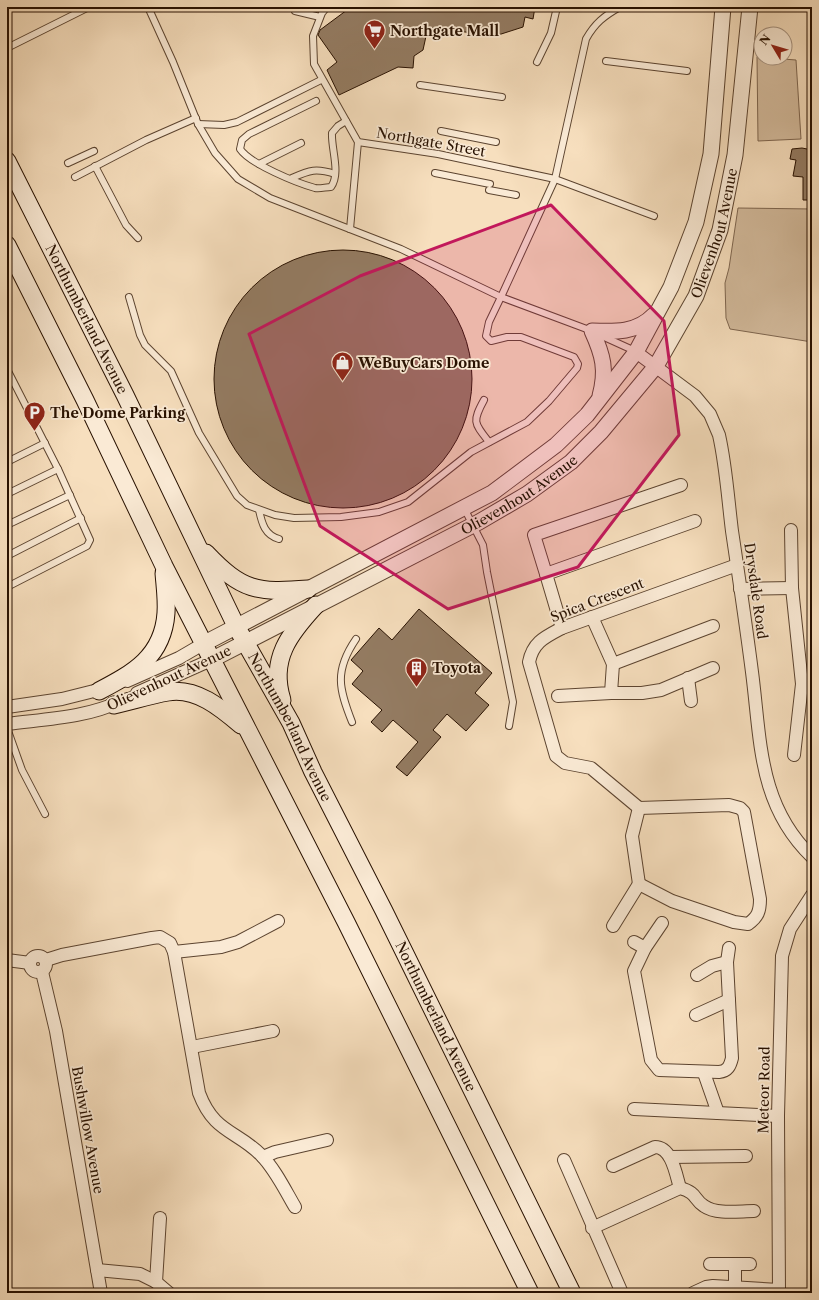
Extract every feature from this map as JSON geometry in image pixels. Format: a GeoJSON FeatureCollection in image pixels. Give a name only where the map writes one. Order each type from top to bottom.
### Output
{"type":"FeatureCollection","features":[{"type":"Feature","properties":{"kind":"main road","name":"Northumberland Avenue"},"geometry":{"type":"LineString","coordinates":[[7,161],[125,395],[236,626],[291,724],[313,772],[384,912],[572,1293]]}},
{"type":"Feature","properties":{"kind":"main road"},"geometry":{"type":"LineString","coordinates":[[7,245],[85,400],[164,566],[247,731],[346,922],[530,1293]]}},
{"type":"Feature","properties":{"kind":"main road"},"geometry":{"type":"LineString","coordinates":[[196,543],[228,575],[242,584],[254,589],[268,591],[308,590]]}},
{"type":"Feature","properties":{"kind":"main road"},"geometry":{"type":"LineString","coordinates":[[99,691],[131,674],[144,663],[157,645],[165,623],[166,611],[164,566]]}},
{"type":"Feature","properties":{"kind":"main road"},"geometry":{"type":"LineString","coordinates":[[291,724],[278,686],[280,656],[287,641],[297,626],[316,605]]}},
{"type":"Feature","properties":{"kind":"main road"},"geometry":{"type":"LineString","coordinates":[[114,705],[169,692],[190,694],[220,708],[247,731]]}},
{"type":"Feature","properties":{"kind":"street","name":"Olievenhout Avenue"},"geometry":{"type":"LineString","coordinates":[[7,707],[62,699],[99,691],[136,678],[308,590],[492,493],[556,445],[588,415],[636,352],[672,287],[696,222],[711,154],[723,7]]}},
{"type":"Feature","properties":{"kind":"street","name":"Olievenhout Avenue"},"geometry":{"type":"LineString","coordinates":[[7,724],[73,716],[102,710],[211,660],[472,525],[527,494],[571,462],[601,432],[656,366],[696,296],[720,230],[735,154],[750,7]]}},
{"type":"Feature","properties":{"kind":"street"},"geometry":{"type":"LineString","coordinates":[[598,401],[604,379],[604,365],[599,346],[592,331],[615,332],[634,329],[649,320],[659,310]]}},
{"type":"Feature","properties":{"kind":"street","name":"Drysdale Road"},"geometry":{"type":"LineString","coordinates":[[636,352],[694,396],[710,414],[716,428],[722,448],[752,671],[761,752],[766,780],[770,794],[789,828],[812,857]]}},
{"type":"Feature","properties":{"kind":"street"},"geometry":{"type":"LineString","coordinates":[[562,628],[534,535],[681,485]]}},
{"type":"Feature","properties":{"kind":"street"},"geometry":{"type":"LineString","coordinates":[[546,574],[695,520]]}},
{"type":"Feature","properties":{"kind":"street"},"geometry":{"type":"LineString","coordinates":[[791,530],[792,588],[802,684],[794,755]]}},
{"type":"Feature","properties":{"kind":"street","name":"Spica Crescent"},"geometry":{"type":"LineString","coordinates":[[639,808],[591,768],[565,762],[556,756],[529,662],[531,652],[536,644],[544,637],[562,628],[737,565]]}},
{"type":"Feature","properties":{"kind":"street"},"geometry":{"type":"LineString","coordinates":[[740,589],[792,588]]}},
{"type":"Feature","properties":{"kind":"street"},"geometry":{"type":"LineString","coordinates":[[592,617],[613,664],[611,694]]}},
{"type":"Feature","properties":{"kind":"street"},"geometry":{"type":"LineString","coordinates":[[613,664],[713,626]]}},
{"type":"Feature","properties":{"kind":"street"},"geometry":{"type":"LineString","coordinates":[[558,696],[651,692],[661,690],[713,668]]}},
{"type":"Feature","properties":{"kind":"street"},"geometry":{"type":"LineString","coordinates":[[688,678],[691,701]]}},
{"type":"Feature","properties":{"kind":"street"},"geometry":{"type":"LineString","coordinates":[[613,926],[639,884],[632,836],[639,808],[729,805],[740,808],[746,816],[760,899],[760,909],[753,920],[748,924],[741,924],[672,901],[639,884]]}},
{"type":"Feature","properties":{"kind":"street","name":"Meteor Road"},"geometry":{"type":"LineString","coordinates":[[779,1291],[778,1116],[782,956],[790,929],[812,896]]}},
{"type":"Feature","properties":{"kind":"street"},"geometry":{"type":"LineString","coordinates":[[174,952],[221,947],[232,944],[278,921]]}},
{"type":"Feature","properties":{"kind":"street"},"geometry":{"type":"LineString","coordinates":[[662,923],[639,945],[634,971],[651,1060],[659,1070],[704,1073],[723,1072],[730,1064],[732,1058],[727,962],[729,948]]}},
{"type":"Feature","properties":{"kind":"street"},"geometry":{"type":"LineString","coordinates":[[46,960],[62,955],[156,938],[166,939],[170,943],[174,952],[200,1093],[210,1114],[220,1126],[248,1144],[263,1157],[295,1207]]}},
{"type":"Feature","properties":{"kind":"street"},"geometry":{"type":"LineString","coordinates":[[37,956],[46,960],[46,968],[42,972],[33,971],[30,963],[32,958],[37,956]]}},
{"type":"Feature","properties":{"kind":"street"},"geometry":{"type":"LineString","coordinates":[[7,960],[30,963]]}},
{"type":"Feature","properties":{"kind":"street"},"geometry":{"type":"LineString","coordinates":[[697,975],[712,966],[727,962]]}},
{"type":"Feature","properties":{"kind":"street","name":"Bushwillow Avenue"},"geometry":{"type":"LineString","coordinates":[[42,972],[56,1031],[101,1293]]}},
{"type":"Feature","properties":{"kind":"street"},"geometry":{"type":"LineString","coordinates":[[696,1015],[729,1000]]}},
{"type":"Feature","properties":{"kind":"street"},"geometry":{"type":"LineString","coordinates":[[192,1047],[273,1031]]}},
{"type":"Feature","properties":{"kind":"street"},"geometry":{"type":"LineString","coordinates":[[704,1073],[718,1113]]}},
{"type":"Feature","properties":{"kind":"street"},"geometry":{"type":"LineString","coordinates":[[634,1109],[778,1116]]}},
{"type":"Feature","properties":{"kind":"street"},"geometry":{"type":"LineString","coordinates":[[263,1157],[275,1152],[327,1140]]}},
{"type":"Feature","properties":{"kind":"street"},"geometry":{"type":"LineString","coordinates":[[613,1166],[655,1147],[666,1150],[670,1157],[680,1188]]}},
{"type":"Feature","properties":{"kind":"street"},"geometry":{"type":"LineString","coordinates":[[670,1157],[746,1156]]}},
{"type":"Feature","properties":{"kind":"street"},"geometry":{"type":"LineString","coordinates":[[564,1160],[592,1228],[622,1293]]}},
{"type":"Feature","properties":{"kind":"street"},"geometry":{"type":"LineString","coordinates":[[592,1228],[680,1188],[690,1190],[696,1195],[702,1205],[709,1209],[754,1211]]}},
{"type":"Feature","properties":{"kind":"street"},"geometry":{"type":"LineString","coordinates":[[156,1282],[160,1218]]}},
{"type":"Feature","properties":{"kind":"street"},"geometry":{"type":"LineString","coordinates":[[710,1264],[750,1264]]}},
{"type":"Feature","properties":{"kind":"street"},"geometry":{"type":"LineString","coordinates":[[735,1264],[735,1287]]}},
{"type":"Feature","properties":{"kind":"street"},"geometry":{"type":"LineString","coordinates":[[97,1270],[140,1274],[156,1282],[169,1293]]}},
{"type":"Feature","properties":{"kind":"street"},"geometry":{"type":"LineString","coordinates":[[693,1293],[706,1287],[721,1290],[735,1287],[779,1291]]}},
{"type":"Feature","properties":{"kind":"lane"},"geometry":{"type":"LineString","coordinates":[[7,48],[89,7]]}},
{"type":"Feature","properties":{"kind":"lane"},"geometry":{"type":"LineString","coordinates":[[148,7],[173,62],[197,121],[215,153],[238,179],[270,198],[436,265],[501,297],[592,331],[636,352]]}},
{"type":"Feature","properties":{"kind":"lane","name":"Northgate Street"},"geometry":{"type":"LineString","coordinates":[[327,7],[320,17],[312,45],[314,64],[321,80],[358,142],[424,151],[555,179],[654,216]]}},
{"type":"Feature","properties":{"kind":"lane"},"geometry":{"type":"LineString","coordinates":[[537,62],[551,33],[557,7]]}},
{"type":"Feature","properties":{"kind":"lane"},"geometry":{"type":"LineString","coordinates":[[129,297],[140,335],[145,345],[171,371],[199,433],[237,496],[247,504],[275,515],[307,518],[341,517],[379,512],[408,502],[472,452],[527,422],[549,401],[577,368],[577,359],[574,357],[521,337],[507,337],[491,341],[487,338],[486,328],[555,179],[586,39],[593,26],[603,16],[620,7]]}},
{"type":"Feature","properties":{"kind":"lane"},"geometry":{"type":"LineString","coordinates":[[295,11],[320,17]]}},
{"type":"Feature","properties":{"kind":"lane"},"geometry":{"type":"LineString","coordinates":[[606,61],[687,71]]}},
{"type":"Feature","properties":{"kind":"lane"},"geometry":{"type":"LineString","coordinates":[[75,177],[169,128],[197,121],[224,125],[237,122],[321,80]]}},
{"type":"Feature","properties":{"kind":"lane"},"geometry":{"type":"LineString","coordinates":[[420,85],[502,97]]}},
{"type":"Feature","properties":{"kind":"lane"},"geometry":{"type":"LineString","coordinates":[[316,101],[249,134],[242,140],[240,149],[243,154],[259,164],[317,188],[331,187],[334,183],[335,174],[332,133],[338,126],[346,121]]}},
{"type":"Feature","properties":{"kind":"lane"},"geometry":{"type":"LineString","coordinates":[[441,131],[496,142]]}},
{"type":"Feature","properties":{"kind":"lane"},"geometry":{"type":"LineString","coordinates":[[350,229],[358,142]]}},
{"type":"Feature","properties":{"kind":"lane"},"geometry":{"type":"LineString","coordinates":[[259,164],[301,143]]}},
{"type":"Feature","properties":{"kind":"lane"},"geometry":{"type":"LineString","coordinates":[[68,163],[94,152]]}},
{"type":"Feature","properties":{"kind":"lane"},"geometry":{"type":"LineString","coordinates":[[96,166],[126,225],[138,238]]}},
{"type":"Feature","properties":{"kind":"lane"},"geometry":{"type":"LineString","coordinates":[[292,178],[310,170],[325,171],[335,174]]}},
{"type":"Feature","properties":{"kind":"lane"},"geometry":{"type":"LineString","coordinates":[[435,173],[516,195]]}},
{"type":"Feature","properties":{"kind":"lane"},"geometry":{"type":"LineString","coordinates":[[7,369],[58,469],[90,540],[87,546],[7,587]]}},
{"type":"Feature","properties":{"kind":"lane"},"geometry":{"type":"LineString","coordinates":[[484,400],[475,421],[476,425],[489,442]]}},
{"type":"Feature","properties":{"kind":"lane"},"geometry":{"type":"LineString","coordinates":[[7,462],[45,443]]}},
{"type":"Feature","properties":{"kind":"lane"},"geometry":{"type":"LineString","coordinates":[[7,494],[58,469]]}},
{"type":"Feature","properties":{"kind":"lane"},"geometry":{"type":"LineString","coordinates":[[7,525],[70,495]]}},
{"type":"Feature","properties":{"kind":"lane"},"geometry":{"type":"LineString","coordinates":[[464,508],[483,545],[512,690],[513,706],[509,726]]}},
{"type":"Feature","properties":{"kind":"lane"},"geometry":{"type":"LineString","coordinates":[[259,510],[268,533],[280,539]]}},
{"type":"Feature","properties":{"kind":"lane"},"geometry":{"type":"LineString","coordinates":[[7,556],[81,518]]}},
{"type":"Feature","properties":{"kind":"lane"},"geometry":{"type":"LineString","coordinates":[[352,722],[341,693],[342,668],[356,639]]}},
{"type":"Feature","properties":{"kind":"lane"},"geometry":{"type":"LineString","coordinates":[[7,728],[22,770],[45,814]]}},
{"type":"Feature","properties":{"kind":"highlighted area"},"geometry":{"type":"Polygon","coordinates":[[[551,205],[664,321],[679,435],[578,567],[448,609],[320,526],[249,334],[360,276],[551,205]]]}},
{"type":"Feature","properties":{"kind":"shaded area"},"geometry":{"type":"Polygon","coordinates":[[[793,60],[796,60],[801,139],[758,141],[757,66],[793,66],[793,60]]]}},
{"type":"Feature","properties":{"kind":"shaded area"},"geometry":{"type":"Polygon","coordinates":[[[738,208],[812,209],[812,342],[730,329],[726,318],[725,283],[729,268],[738,208]]]}},
{"type":"Feature","properties":{"kind":"building","name":"Northgate Mall"},"geometry":{"type":"Polygon","coordinates":[[[351,7],[535,7],[533,19],[525,17],[523,27],[495,36],[428,27],[423,50],[414,56],[413,68],[398,67],[339,95],[327,70],[337,62],[318,35],[320,30],[351,7]]]}},
{"type":"Feature","properties":{"kind":"building"},"geometry":{"type":"Polygon","coordinates":[[[802,148],[812,150],[812,200],[803,200],[803,177],[793,176],[796,160],[790,159],[792,149],[802,148]]]}},
{"type":"Feature","properties":{"kind":"building","name":"WeBuyCars Dome"},"geometry":{"type":"Polygon","coordinates":[[[343,250],[368,252],[380,255],[404,265],[425,279],[443,297],[457,318],[467,342],[470,354],[472,379],[470,404],[467,416],[457,440],[443,461],[425,479],[404,493],[380,503],[368,506],[343,508],[318,506],[306,503],[282,493],[261,479],[243,461],[229,440],[219,416],[216,404],[214,379],[216,354],[219,342],[229,318],[243,297],[261,279],[282,265],[306,255],[318,252],[343,250]]]}},
{"type":"Feature","properties":{"kind":"building","name":"Toyota"},"geometry":{"type":"Polygon","coordinates":[[[419,609],[492,673],[475,693],[489,705],[466,731],[447,714],[433,730],[441,737],[407,776],[396,767],[418,742],[393,720],[382,732],[371,722],[382,710],[352,684],[363,671],[351,660],[379,628],[392,640],[419,609]]]}},
{"type":"Feature","properties":{"kind":"place","name":"Northgate Mall"},"geometry":{"type":"Point","coordinates":[375,50]}},
{"type":"Feature","properties":{"kind":"place","name":"WeBuyCars Dome"},"geometry":{"type":"Point","coordinates":[343,382]}},
{"type":"Feature","properties":{"kind":"place","name":"The Dome Parking"},"geometry":{"type":"Point","coordinates":[35,432]}},
{"type":"Feature","properties":{"kind":"place","name":"Toyota"},"geometry":{"type":"Point","coordinates":[417,688]}}]}
